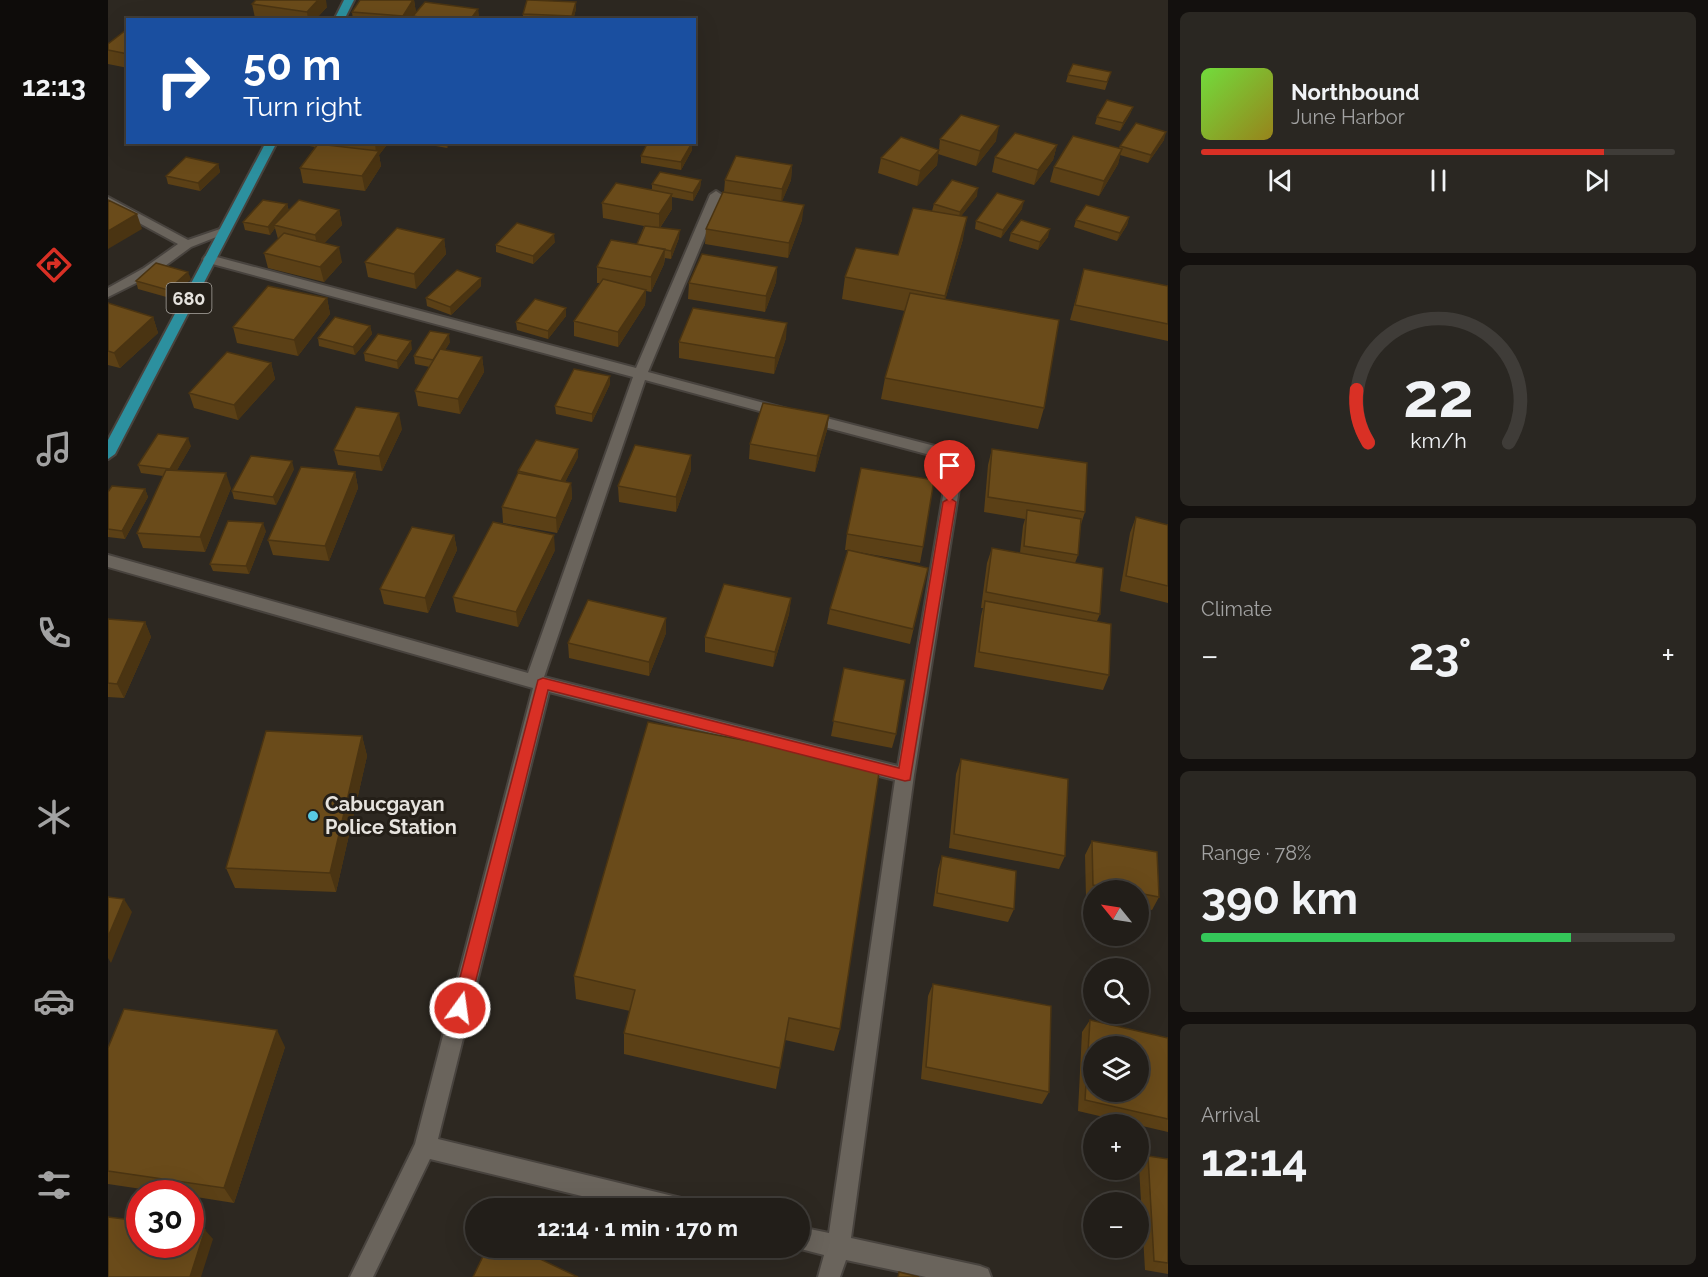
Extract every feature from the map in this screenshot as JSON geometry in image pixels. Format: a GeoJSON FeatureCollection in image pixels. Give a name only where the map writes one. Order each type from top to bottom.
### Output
{"type":"FeatureCollection","features":[{"type":"Feature","properties":{"kind":"main road"},"geometry":{"type":"LineString","coordinates":[[340,18],[349,0]]}},
{"type":"Feature","properties":{"kind":"main road","name":"680"},"geometry":{"type":"LineString","coordinates":[[108,454],[271,144]]}},
{"type":"Feature","properties":{"kind":"street"},"geometry":{"type":"LineString","coordinates":[[361,1277],[425,1147],[538,682],[640,375],[716,195]]}},
{"type":"Feature","properties":{"kind":"street"},"geometry":{"type":"LineString","coordinates":[[108,201],[187,244]]}},
{"type":"Feature","properties":{"kind":"street"},"geometry":{"type":"LineString","coordinates":[[108,293],[149,271],[187,244],[223,232]]}},
{"type":"Feature","properties":{"kind":"street"},"geometry":{"type":"LineString","coordinates":[[209,259],[640,375],[957,457],[905,775],[838,1247],[829,1277]]}},
{"type":"Feature","properties":{"kind":"street"},"geometry":{"type":"LineString","coordinates":[[108,561],[538,682],[905,775]]}},
{"type":"Feature","properties":{"kind":"street"},"geometry":{"type":"LineString","coordinates":[[425,1147],[636,1198]]}},
{"type":"Feature","properties":{"kind":"street"},"geometry":{"type":"LineString","coordinates":[[810,1240],[980,1277]]}},
{"type":"Feature","properties":{"kind":"building"},"geometry":{"type":"Polygon","coordinates":[[[256,0],[318,0],[307,12],[252,4],[256,0]]]}},
{"type":"Feature","properties":{"kind":"building"},"geometry":{"type":"Polygon","coordinates":[[[360,0],[413,0],[403,16],[352,12],[360,0]]]}},
{"type":"Feature","properties":{"kind":"building"},"geometry":{"type":"Polygon","coordinates":[[[527,0],[576,2],[572,16],[523,14],[527,0]]]}},
{"type":"Feature","properties":{"kind":"building"},"geometry":{"type":"Polygon","coordinates":[[[425,2],[478,9],[471,18],[413,16],[425,2]]]}},
{"type":"Feature","properties":{"kind":"building"},"geometry":{"type":"Polygon","coordinates":[[[126,30],[126,54],[108,50],[108,44],[126,30]]]}},
{"type":"Feature","properties":{"kind":"building"},"geometry":{"type":"Polygon","coordinates":[[[1073,64],[1111,72],[1107,82],[1068,75],[1073,64]]]}},
{"type":"Feature","properties":{"kind":"building"},"geometry":{"type":"Polygon","coordinates":[[[1107,100],[1133,107],[1123,123],[1097,117],[1107,100]]]}},
{"type":"Feature","properties":{"kind":"building"},"geometry":{"type":"Polygon","coordinates":[[[961,115],[999,126],[980,151],[940,139],[961,115]]]}},
{"type":"Feature","properties":{"kind":"building"},"geometry":{"type":"Polygon","coordinates":[[[1136,123],[1166,132],[1151,155],[1120,146],[1136,123]]]}},
{"type":"Feature","properties":{"kind":"building"},"geometry":{"type":"Polygon","coordinates":[[[1015,133],[1057,145],[1038,170],[995,157],[1015,133]]]}},
{"type":"Feature","properties":{"kind":"building"},"geometry":{"type":"Polygon","coordinates":[[[1073,136],[1122,149],[1104,181],[1054,167],[1073,136]]]}},
{"type":"Feature","properties":{"kind":"building"},"geometry":{"type":"Polygon","coordinates":[[[901,137],[939,150],[920,171],[881,158],[901,137]]]}},
{"type":"Feature","properties":{"kind":"building"},"geometry":{"type":"Polygon","coordinates":[[[318,144],[379,151],[362,176],[300,168],[318,144]]]}},
{"type":"Feature","properties":{"kind":"building"},"geometry":{"type":"Polygon","coordinates":[[[647,144],[691,144],[681,162],[641,156],[647,144]]]}},
{"type":"Feature","properties":{"kind":"building"},"geometry":{"type":"Polygon","coordinates":[[[736,156],[792,165],[782,189],[725,180],[736,156]]]}},
{"type":"Feature","properties":{"kind":"building"},"geometry":{"type":"Polygon","coordinates":[[[186,157],[218,164],[198,183],[166,176],[186,157]]]}},
{"type":"Feature","properties":{"kind":"building"},"geometry":{"type":"Polygon","coordinates":[[[660,172],[701,180],[693,193],[652,184],[660,172]]]}},
{"type":"Feature","properties":{"kind":"building"},"geometry":{"type":"Polygon","coordinates":[[[952,180],[978,188],[960,212],[934,204],[952,180]]]}},
{"type":"Feature","properties":{"kind":"building"},"geometry":{"type":"Polygon","coordinates":[[[616,183],[672,194],[659,214],[602,203],[616,183]]]}},
{"type":"Feature","properties":{"kind":"building"},"geometry":{"type":"Polygon","coordinates":[[[723,192],[804,205],[789,243],[706,229],[723,192]]]}},
{"type":"Feature","properties":{"kind":"building"},"geometry":{"type":"Polygon","coordinates":[[[997,193],[1024,201],[1003,230],[976,221],[997,193]]]}},
{"type":"Feature","properties":{"kind":"building"},"geometry":{"type":"Polygon","coordinates":[[[108,200],[137,214],[108,231],[108,200]]]}},
{"type":"Feature","properties":{"kind":"building"},"geometry":{"type":"Polygon","coordinates":[[[263,200],[287,204],[268,227],[243,222],[263,200]]]}},
{"type":"Feature","properties":{"kind":"building"},"geometry":{"type":"Polygon","coordinates":[[[299,200],[339,210],[315,235],[274,225],[299,200]]]}},
{"type":"Feature","properties":{"kind":"building"},"geometry":{"type":"Polygon","coordinates":[[[1086,205],[1129,217],[1120,233],[1076,220],[1086,205]]]}},
{"type":"Feature","properties":{"kind":"building"},"geometry":{"type":"Polygon","coordinates":[[[913,208],[967,217],[945,296],[845,277],[856,248],[898,255],[913,208]]]}},
{"type":"Feature","properties":{"kind":"building"},"geometry":{"type":"Polygon","coordinates":[[[1021,220],[1050,229],[1040,242],[1011,233],[1021,220]]]}},
{"type":"Feature","properties":{"kind":"building"},"geometry":{"type":"Polygon","coordinates":[[[517,223],[554,234],[533,256],[496,245],[517,223]]]}},
{"type":"Feature","properties":{"kind":"building"},"geometry":{"type":"Polygon","coordinates":[[[645,226],[680,230],[671,251],[637,244],[645,226]]]}},
{"type":"Feature","properties":{"kind":"building"},"geometry":{"type":"Polygon","coordinates":[[[397,228],[444,239],[414,274],[365,262],[397,228]]]}},
{"type":"Feature","properties":{"kind":"building"},"geometry":{"type":"Polygon","coordinates":[[[284,233],[339,247],[320,267],[264,253],[284,233]]]}},
{"type":"Feature","properties":{"kind":"building"},"geometry":{"type":"Polygon","coordinates":[[[611,240],[665,249],[651,277],[597,267],[611,240]]]}},
{"type":"Feature","properties":{"kind":"building"},"geometry":{"type":"Polygon","coordinates":[[[702,254],[777,267],[766,296],[689,283],[702,254]]]}},
{"type":"Feature","properties":{"kind":"building"},"geometry":{"type":"Polygon","coordinates":[[[156,263],[188,272],[168,290],[136,281],[156,263]]]}},
{"type":"Feature","properties":{"kind":"building"},"geometry":{"type":"Polygon","coordinates":[[[1084,269],[1168,286],[1168,324],[1075,305],[1084,269]]]}},
{"type":"Feature","properties":{"kind":"building"},"geometry":{"type":"Polygon","coordinates":[[[457,270],[481,278],[450,307],[426,298],[457,270]]]}},
{"type":"Feature","properties":{"kind":"building"},"geometry":{"type":"Polygon","coordinates":[[[603,279],[646,290],[618,332],[574,321],[603,279]]]}},
{"type":"Feature","properties":{"kind":"building"},"geometry":{"type":"Polygon","coordinates":[[[268,286],[327,298],[294,340],[233,327],[268,286]]]}},
{"type":"Feature","properties":{"kind":"building"},"geometry":{"type":"Polygon","coordinates":[[[910,293],[1059,320],[1044,408],[885,378],[910,293]]]}},
{"type":"Feature","properties":{"kind":"building"},"geometry":{"type":"Polygon","coordinates":[[[535,299],[566,308],[548,331],[516,322],[535,299]]]}},
{"type":"Feature","properties":{"kind":"building"},"geometry":{"type":"Polygon","coordinates":[[[108,303],[153,317],[114,353],[108,351],[108,303]]]}},
{"type":"Feature","properties":{"kind":"building"},"geometry":{"type":"Polygon","coordinates":[[[693,308],[787,323],[775,358],[679,342],[693,308]]]}},
{"type":"Feature","properties":{"kind":"building"},"geometry":{"type":"Polygon","coordinates":[[[335,317],[370,326],[353,347],[318,338],[335,317]]]}},
{"type":"Feature","properties":{"kind":"building"},"geometry":{"type":"Polygon","coordinates":[[[430,331],[449,334],[433,360],[414,356],[430,331]]]}},
{"type":"Feature","properties":{"kind":"building"},"geometry":{"type":"Polygon","coordinates":[[[378,334],[411,341],[397,361],[364,353],[378,334]]]}},
{"type":"Feature","properties":{"kind":"building"},"geometry":{"type":"Polygon","coordinates":[[[440,349],[482,357],[458,399],[415,391],[440,349]]]}},
{"type":"Feature","properties":{"kind":"building"},"geometry":{"type":"Polygon","coordinates":[[[227,352],[271,363],[234,405],[189,393],[227,352]]]}},
{"type":"Feature","properties":{"kind":"building"},"geometry":{"type":"Polygon","coordinates":[[[574,369],[610,376],[592,414],[555,406],[574,369]]]}},
{"type":"Feature","properties":{"kind":"building"},"geometry":{"type":"Polygon","coordinates":[[[763,403],[829,415],[817,456],[750,444],[763,403]]]}},
{"type":"Feature","properties":{"kind":"building"},"geometry":{"type":"Polygon","coordinates":[[[356,407],[399,413],[379,456],[334,450],[356,407]]]}},
{"type":"Feature","properties":{"kind":"building"},"geometry":{"type":"Polygon","coordinates":[[[158,434],[188,438],[170,469],[138,465],[158,434]]]}},
{"type":"Feature","properties":{"kind":"building"},"geometry":{"type":"Polygon","coordinates":[[[536,440],[578,449],[561,481],[518,471],[536,440]]]}},
{"type":"Feature","properties":{"kind":"building"},"geometry":{"type":"Polygon","coordinates":[[[635,445],[691,455],[676,497],[618,486],[635,445]]]}},
{"type":"Feature","properties":{"kind":"building"},"geometry":{"type":"Polygon","coordinates":[[[992,449],[1087,463],[1085,512],[988,497],[992,449]]]}},
{"type":"Feature","properties":{"kind":"building"},"geometry":{"type":"Polygon","coordinates":[[[251,456],[292,461],[273,497],[232,491],[251,456]]]}},
{"type":"Feature","properties":{"kind":"building"},"geometry":{"type":"Polygon","coordinates":[[[301,467],[355,472],[325,546],[268,540],[301,467]]]}},
{"type":"Feature","properties":{"kind":"building"},"geometry":{"type":"Polygon","coordinates":[[[861,468],[934,480],[923,547],[847,534],[861,468]]]}},
{"type":"Feature","properties":{"kind":"building"},"geometry":{"type":"Polygon","coordinates":[[[166,470],[226,473],[200,537],[137,533],[166,470]]]}},
{"type":"Feature","properties":{"kind":"building"},"geometry":{"type":"Polygon","coordinates":[[[518,473],[571,483],[556,518],[502,507],[518,473]]]}},
{"type":"Feature","properties":{"kind":"building"},"geometry":{"type":"Polygon","coordinates":[[[112,486],[145,489],[122,531],[108,529],[108,492],[112,486]]]}},
{"type":"Feature","properties":{"kind":"building"},"geometry":{"type":"Polygon","coordinates":[[[1027,510],[1081,519],[1078,555],[1024,546],[1027,510]]]}},
{"type":"Feature","properties":{"kind":"building"},"geometry":{"type":"Polygon","coordinates":[[[1136,517],[1168,525],[1168,586],[1126,576],[1136,517]]]}},
{"type":"Feature","properties":{"kind":"building"},"geometry":{"type":"Polygon","coordinates":[[[228,521],[263,523],[246,566],[210,564],[228,521]]]}},
{"type":"Feature","properties":{"kind":"building"},"geometry":{"type":"Polygon","coordinates":[[[493,522],[554,535],[516,612],[453,597],[493,522]]]}},
{"type":"Feature","properties":{"kind":"building"},"geometry":{"type":"Polygon","coordinates":[[[412,527],[454,535],[425,598],[380,589],[412,527]]]}},
{"type":"Feature","properties":{"kind":"building"},"geometry":{"type":"Polygon","coordinates":[[[992,548],[1103,568],[1100,614],[986,592],[992,548]]]}},
{"type":"Feature","properties":{"kind":"building"},"geometry":{"type":"Polygon","coordinates":[[[848,550],[928,568],[913,629],[830,609],[848,550]]]}},
{"type":"Feature","properties":{"kind":"building"},"geometry":{"type":"Polygon","coordinates":[[[724,584],[791,598],[775,652],[705,637],[724,584]]]}},
{"type":"Feature","properties":{"kind":"building"},"geometry":{"type":"Polygon","coordinates":[[[588,600],[666,618],[649,662],[568,643],[588,600]]]}},
{"type":"Feature","properties":{"kind":"building"},"geometry":{"type":"Polygon","coordinates":[[[985,601],[1111,624],[1109,675],[979,652],[985,601]]]}},
{"type":"Feature","properties":{"kind":"building"},"geometry":{"type":"Polygon","coordinates":[[[108,619],[145,622],[117,684],[108,683],[108,619]]]}},
{"type":"Feature","properties":{"kind":"building"},"geometry":{"type":"Polygon","coordinates":[[[844,668],[905,680],[896,734],[833,721],[844,668]]]}},
{"type":"Feature","properties":{"kind":"building"},"geometry":{"type":"Polygon","coordinates":[[[648,722],[880,766],[840,1029],[789,1018],[780,1068],[624,1033],[635,990],[574,976],[648,722]]]}},
{"type":"Feature","properties":{"kind":"building"},"geometry":{"type":"Polygon","coordinates":[[[266,731],[362,736],[330,873],[226,868],[266,731]]]}},
{"type":"Feature","properties":{"kind":"building"},"geometry":{"type":"Polygon","coordinates":[[[961,759],[1068,779],[1065,856],[954,834],[961,759]]]}},
{"type":"Feature","properties":{"kind":"building"},"geometry":{"type":"Polygon","coordinates":[[[1092,841],[1157,852],[1159,897],[1149,895],[1149,880],[1093,880],[1092,841]]]}},
{"type":"Feature","properties":{"kind":"building"},"geometry":{"type":"Polygon","coordinates":[[[942,856],[1016,871],[1014,909],[937,893],[942,856]]]}},
{"type":"Feature","properties":{"kind":"building"},"geometry":{"type":"Polygon","coordinates":[[[108,897],[124,899],[108,937],[108,897]]]}},
{"type":"Feature","properties":{"kind":"building"},"geometry":{"type":"Polygon","coordinates":[[[933,984],[1051,1006],[1049,1092],[926,1067],[933,984]]]}},
{"type":"Feature","properties":{"kind":"building"},"geometry":{"type":"Polygon","coordinates":[[[124,1009],[277,1030],[224,1188],[204,1185],[204,1180],[169,1180],[108,1171],[108,1048],[124,1009]]]}},
{"type":"Feature","properties":{"kind":"building"},"geometry":{"type":"Polygon","coordinates":[[[1090,1024],[1107,1024],[1168,1038],[1168,1119],[1094,1102],[1149,1102],[1149,1036],[1089,1036],[1090,1024]]]}},
{"type":"Feature","properties":{"kind":"building"},"geometry":{"type":"Polygon","coordinates":[[[1149,1156],[1168,1159],[1168,1263],[1154,1261],[1149,1156]]]}},
{"type":"Feature","properties":{"kind":"building"},"geometry":{"type":"Polygon","coordinates":[[[108,1217],[126,1219],[126,1258],[196,1258],[190,1277],[108,1277],[108,1217]]]}},
{"type":"Feature","properties":{"kind":"building"},"geometry":{"type":"Polygon","coordinates":[[[482,1258],[538,1258],[578,1277],[473,1277],[482,1258]]]}},
{"type":"Feature","properties":{"kind":"building"},"geometry":{"type":"Polygon","coordinates":[[[899,1272],[919,1277],[898,1277],[899,1272]]]}},
{"type":"Feature","properties":{"kind":"place","name":"Cabucgayan Police Station"},"geometry":{"type":"Point","coordinates":[313,816]}},
{"type":"Feature","properties":{"kind":"route"},"geometry":{"type":"LineString","coordinates":[[460,1008],[543,684],[905,775],[950,502]]}}]}
